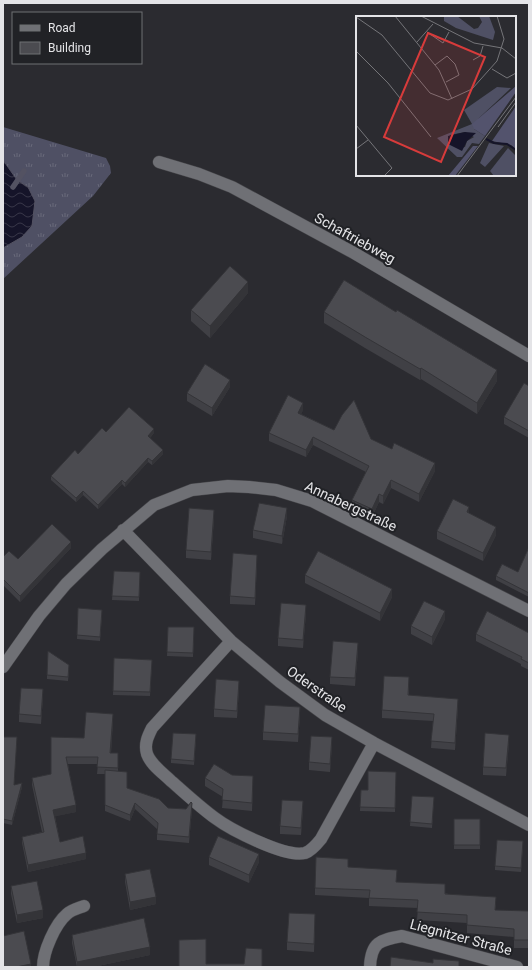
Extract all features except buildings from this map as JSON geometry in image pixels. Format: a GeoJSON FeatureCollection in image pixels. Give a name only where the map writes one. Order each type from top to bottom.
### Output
{"type":"FeatureCollection","features":[{"type":"Feature","properties":{"kind":"street","name":"Schaftriebweg"},"geometry":{"type":"LineString","coordinates":[[159,162],[199,174],[232,187],[354,253],[529,356]]}},
{"type":"Feature","properties":{"kind":"street","name":"Annabergstraße"},"geometry":{"type":"LineString","coordinates":[[3,667],[39,616],[66,584],[123,530],[154,505],[192,490],[228,486],[276,490],[312,501],[529,611]]}},
{"type":"Feature","properties":{"kind":"street","name":"Oderstraße"},"geometry":{"type":"LineString","coordinates":[[123,530],[231,641],[280,682],[325,714],[374,743],[529,825]]}},
{"type":"Feature","properties":{"kind":"street"},"geometry":{"type":"LineString","coordinates":[[231,641],[152,728],[146,740],[147,754],[155,766],[216,819],[256,841],[280,850],[293,853],[305,853],[321,840],[374,743]]}},
{"type":"Feature","properties":{"kind":"street"},"geometry":{"type":"LineString","coordinates":[[43,967],[43,961],[54,931],[67,913],[84,906]]}},
{"type":"Feature","properties":{"kind":"street","name":"Liegnitzer Straße"},"geometry":{"type":"LineString","coordinates":[[370,967],[370,958],[374,946],[385,939],[402,936],[517,967]]}},
{"type":"Feature","properties":{"kind":"green space"},"geometry":{"type":"Polygon","coordinates":[[[3,127],[106,158],[110,166],[111,173],[93,196],[3,279],[3,248],[22,237],[28,187],[17,180],[3,160],[3,127]]]}},
{"type":"Feature","properties":{"kind":"water"},"geometry":{"type":"Polygon","coordinates":[[[3,160],[17,180],[28,187],[35,201],[32,226],[22,237],[3,248],[3,160]]]}},
{"type":"Feature","properties":{"kind":"waterway"},"geometry":{"type":"LineString","coordinates":[[13,187],[24,171]]}}]}
